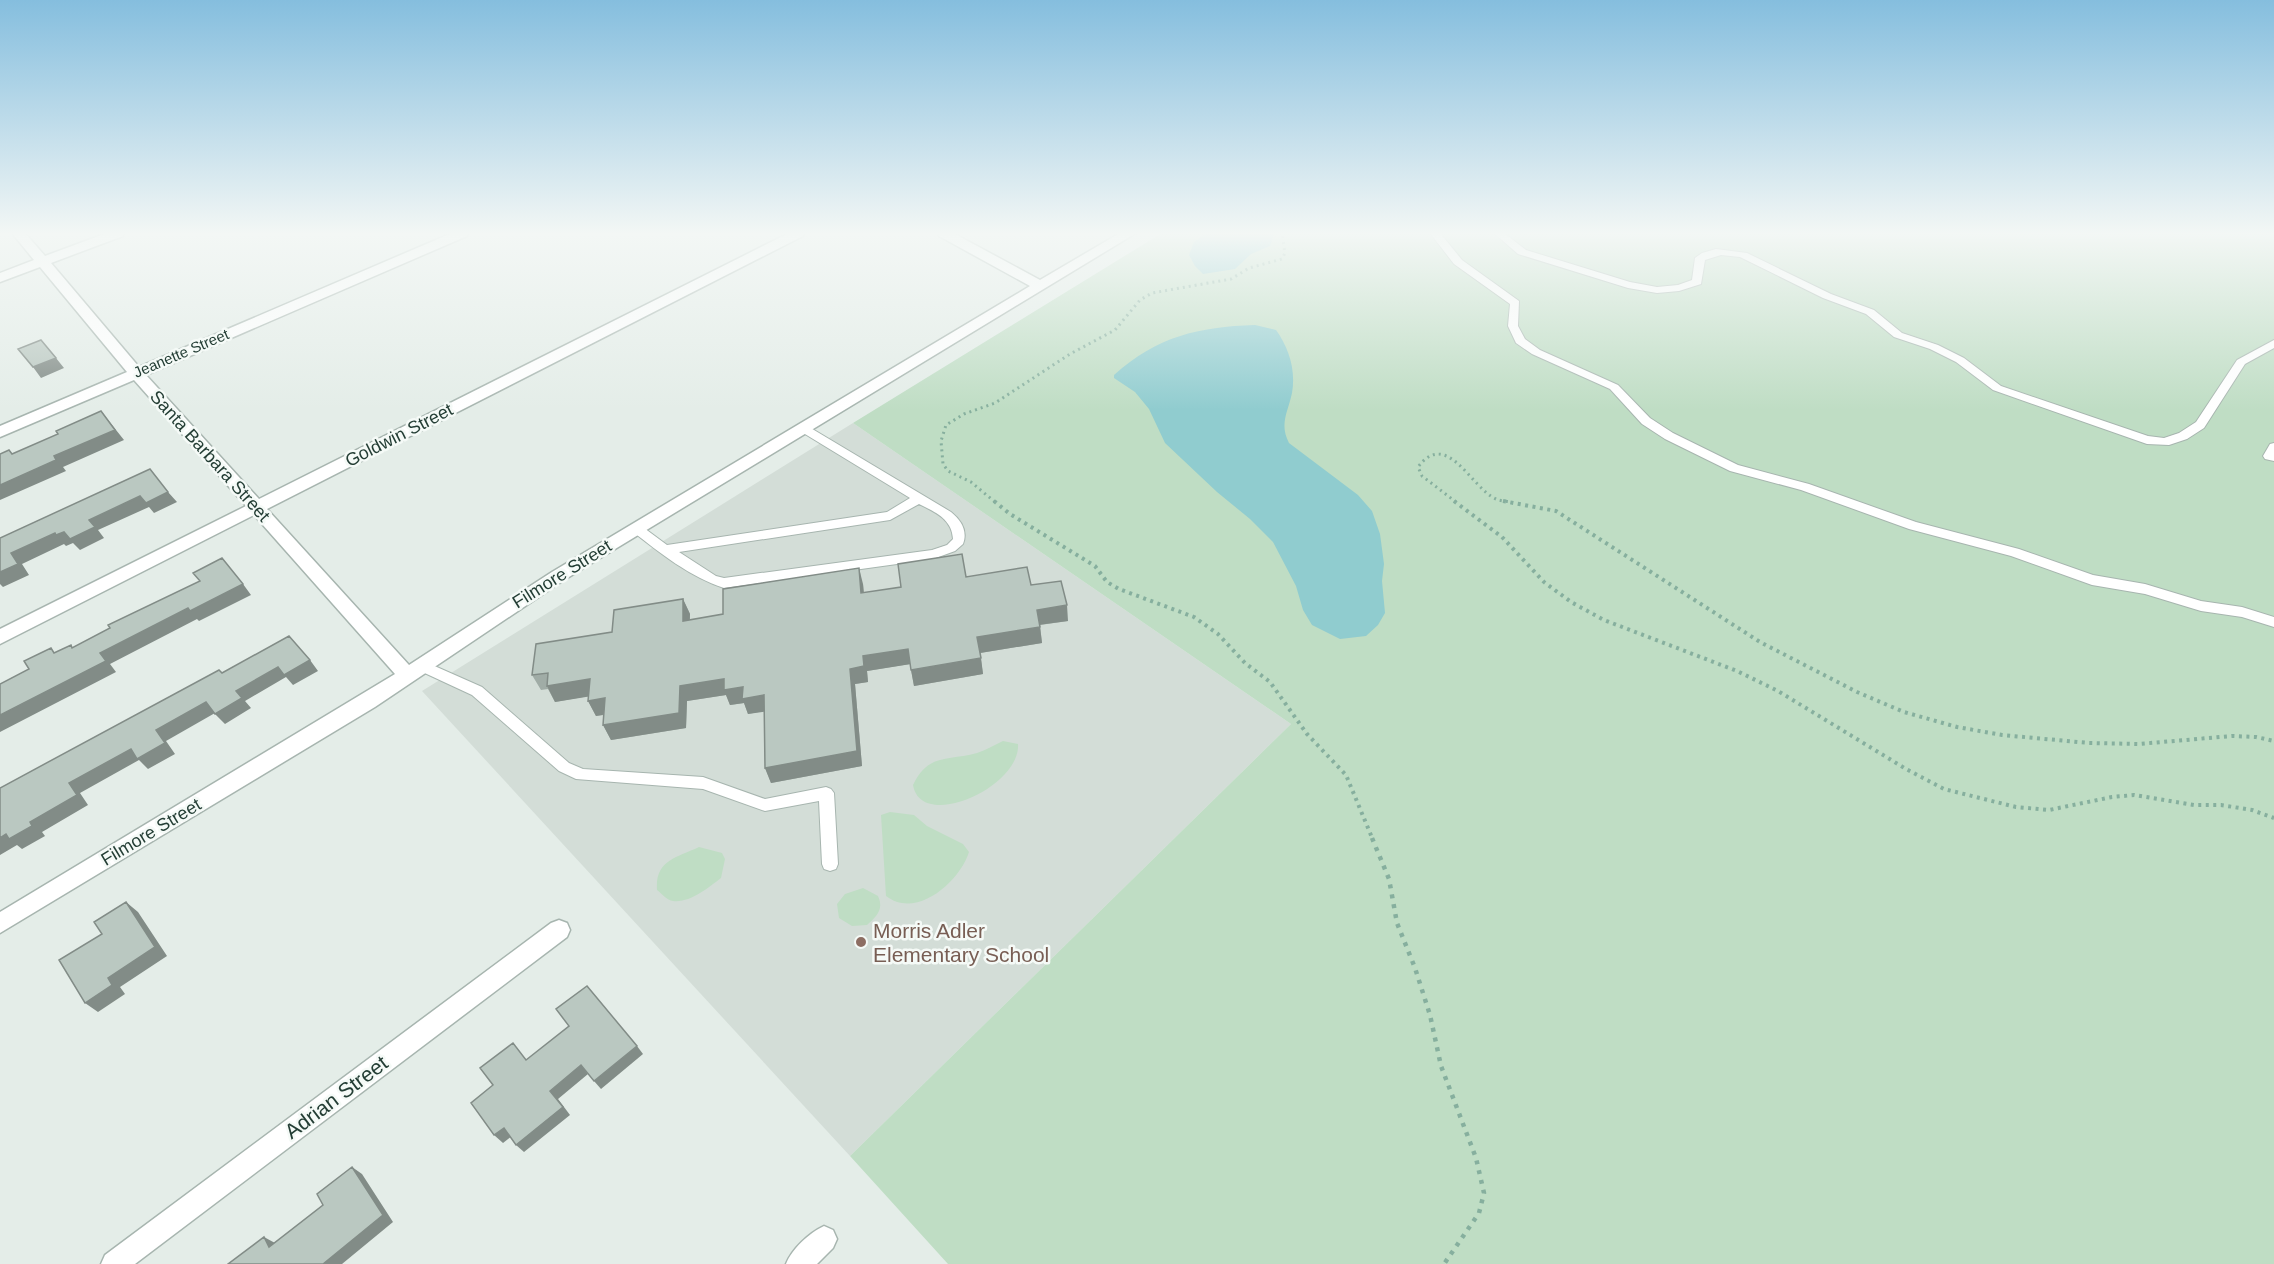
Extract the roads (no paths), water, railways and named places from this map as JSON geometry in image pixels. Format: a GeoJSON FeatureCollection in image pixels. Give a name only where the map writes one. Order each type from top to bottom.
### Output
{"type":"FeatureCollection","features":[{"type":"Feature","properties":{"kind":"street","name":"Santa Barbara Street"},"geometry":{"type":"LineString","coordinates":[[67,292],[256,508],[414,670]]}},
{"type":"Feature","properties":{"kind":"street","name":"Jeanette Street"},"geometry":{"type":"LineString","coordinates":[[0,432],[325,292]]}},
{"type":"Feature","properties":{"kind":"street","name":"Goldwin Street"},"geometry":{"type":"LineString","coordinates":[[0,637],[682,292]]}},
{"type":"Feature","properties":{"kind":"street","name":"Filmore Street"},"geometry":{"type":"LineString","coordinates":[[0,922],[368,702],[636,528],[1030,292]]}},
{"type":"Feature","properties":{"kind":"street","name":"Adrian Street"},"geometry":{"type":"LineString","coordinates":[[114,1264],[559,930]]}},
{"type":"Feature","properties":{"kind":"street"},"geometry":{"type":"LineString","coordinates":[[799,1264],[824,1239]]}},
{"type":"Feature","properties":{"kind":"lane"},"geometry":{"type":"LineString","coordinates":[[1500,292],[1515,303],[1513,326],[1520,341],[1558,362],[1614,387],[1646,421],[1669,436],[1734,468],[1805,487],[1913,526],[2014,552],[2092,580],[2145,589],[2201,606],[2242,612],[2274,622]]}},
{"type":"Feature","properties":{"kind":"lane"},"geometry":{"type":"LineString","coordinates":[[1819,292],[1870,312],[1898,335],[1934,347],[1960,360],[1998,388],[2147,440],[2165,442],[2183,436],[2200,425],[2241,362],[2274,344]]}},
{"type":"Feature","properties":{"kind":"lane"},"geometry":{"type":"LineString","coordinates":[[636,528],[665,550],[711,579],[724,583],[933,554],[951,548],[959,541],[960,532],[955,520],[804,428]]}},
{"type":"Feature","properties":{"kind":"lane"},"geometry":{"type":"LineString","coordinates":[[2274,447],[2269,456],[2274,457]]}},
{"type":"Feature","properties":{"kind":"lane"},"geometry":{"type":"LineString","coordinates":[[665,550],[890,516],[919,498]]}},
{"type":"Feature","properties":{"kind":"lane"},"geometry":{"type":"LineString","coordinates":[[414,670],[477,691],[564,767],[581,774],[703,783],[765,805],[826,793],[830,864]]}},
{"type":"Feature","properties":{"kind":"water"},"geometry":{"type":"Polygon","coordinates":[[[1255,325],[1276,330],[1285,344],[1290,360],[1293,384],[1284,424],[1289,443],[1358,495],[1372,511],[1380,534],[1384,564],[1382,581],[1385,613],[1378,625],[1366,636],[1340,639],[1312,625],[1303,610],[1296,586],[1273,542],[1165,443],[1149,409],[1135,392],[1114,378],[1114,375],[1147,351],[1180,336],[1215,328],[1255,325]]]}},
{"type":"Feature","properties":{"kind":"place","name":"Morris Adler Elementary School"},"geometry":{"type":"Point","coordinates":[861,942]}}]}
